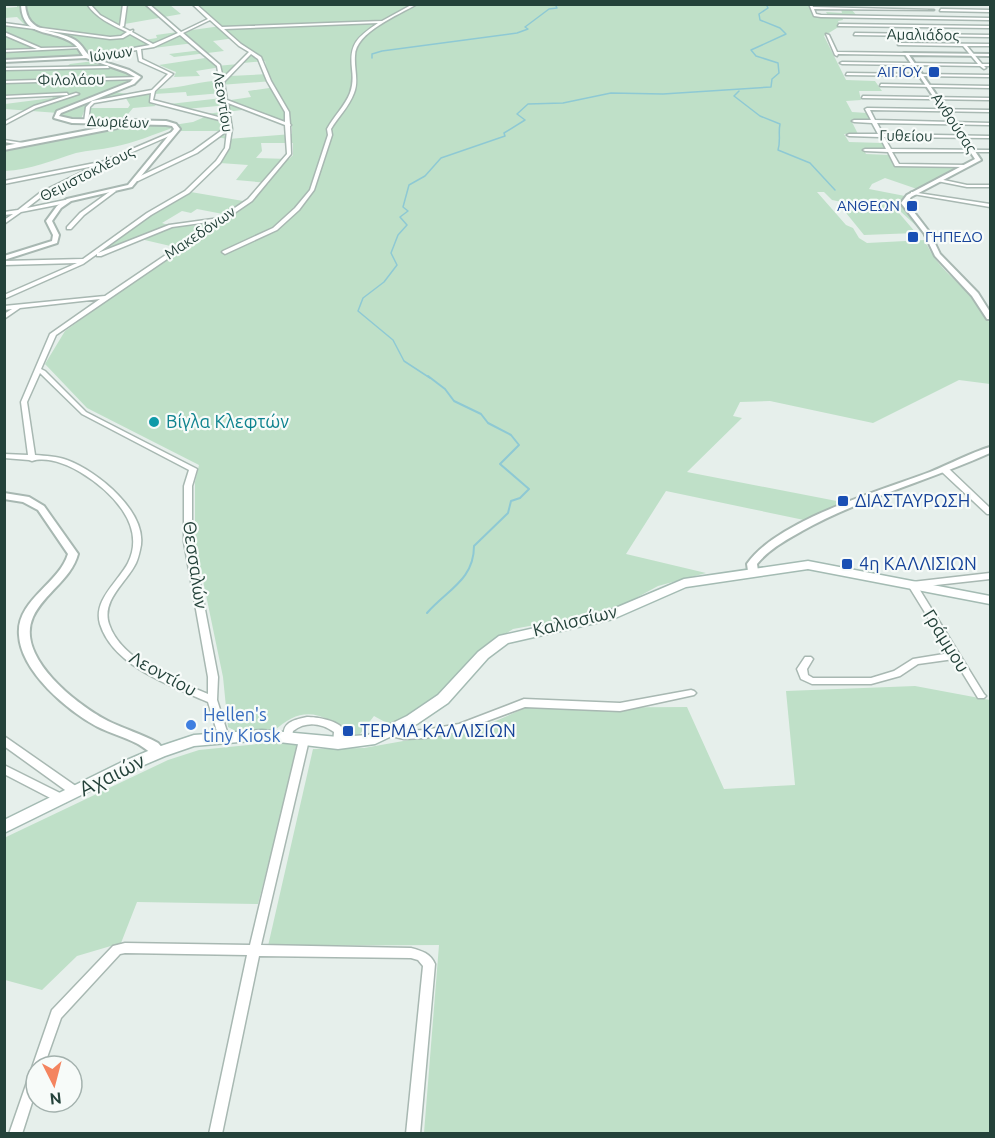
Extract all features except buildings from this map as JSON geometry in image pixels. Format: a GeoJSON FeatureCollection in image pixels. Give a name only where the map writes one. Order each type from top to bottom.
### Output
{"type":"FeatureCollection","features":[{"type":"Feature","properties":{"kind":"main road","name":"Καλισσίων"},"geometry":{"type":"LineString","coordinates":[[224,738],[288,737],[304,740],[364,742],[390,732],[443,699],[483,655],[504,639],[539,629],[609,616],[684,584],[753,571],[808,565],[990,600]]}},
{"type":"Feature","properties":{"kind":"main road","name":"Αχαιών"},"geometry":{"type":"LineString","coordinates":[[4,827],[160,752],[194,741],[224,738]]}},
{"type":"Feature","properties":{"kind":"street"},"geometry":{"type":"LineString","coordinates":[[23,4],[24,16],[32,27],[74,42],[86,57],[108,67],[134,74],[138,78]]}},
{"type":"Feature","properties":{"kind":"street"},"geometry":{"type":"LineString","coordinates":[[88,4],[95,13],[122,26],[153,46]]}},
{"type":"Feature","properties":{"kind":"street"},"geometry":{"type":"LineString","coordinates":[[122,26],[125,4]]}},
{"type":"Feature","properties":{"kind":"street","name":"Λεοντίου"},"geometry":{"type":"LineString","coordinates":[[84,261],[149,214],[187,192],[218,162],[227,148],[230,129],[219,66],[146,4]]}},
{"type":"Feature","properties":{"kind":"street","name":"Μακεδόνων"},"geometry":{"type":"LineString","coordinates":[[32,459],[24,405],[53,334],[254,196],[290,150],[287,112],[269,81],[261,60],[193,4]]}},
{"type":"Feature","properties":{"kind":"street"},"geometry":{"type":"LineString","coordinates":[[225,252],[275,229],[312,190],[330,135],[329,129],[352,94],[355,81],[353,50],[362,36],[416,4]]}},
{"type":"Feature","properties":{"kind":"street"},"geometry":{"type":"LineString","coordinates":[[868,4],[872,9]]}},
{"type":"Feature","properties":{"kind":"street"},"geometry":{"type":"LineString","coordinates":[[927,4],[939,18]]}},
{"type":"Feature","properties":{"kind":"street"},"geometry":{"type":"LineString","coordinates":[[986,4],[990,10]]}},
{"type":"Feature","properties":{"kind":"street"},"geometry":{"type":"LineString","coordinates":[[932,10],[811,6],[815,15],[821,16],[990,19]]}},
{"type":"Feature","properties":{"kind":"street"},"geometry":{"type":"LineString","coordinates":[[852,9],[858,17]]}},
{"type":"Feature","properties":{"kind":"street"},"geometry":{"type":"LineString","coordinates":[[890,9],[897,18]]}},
{"type":"Feature","properties":{"kind":"street"},"geometry":{"type":"LineString","coordinates":[[941,10],[990,10]]}},
{"type":"Feature","properties":{"kind":"street"},"geometry":{"type":"LineString","coordinates":[[880,17],[906,54]]}},
{"type":"Feature","properties":{"kind":"street","name":"Ιώνων"},"geometry":{"type":"LineString","coordinates":[[4,61],[86,57],[139,49],[153,46],[210,19]]}},
{"type":"Feature","properties":{"kind":"street"},"geometry":{"type":"LineString","coordinates":[[221,28],[386,22]]}},
{"type":"Feature","properties":{"kind":"street"},"geometry":{"type":"LineString","coordinates":[[4,24],[111,38],[132,32]]}},
{"type":"Feature","properties":{"kind":"street"},"geometry":{"type":"LineString","coordinates":[[839,25],[990,27]]}},
{"type":"Feature","properties":{"kind":"street"},"geometry":{"type":"LineString","coordinates":[[948,27],[990,75]]}},
{"type":"Feature","properties":{"kind":"street"},"geometry":{"type":"LineString","coordinates":[[4,33],[42,50]]}},
{"type":"Feature","properties":{"kind":"street","name":"Αμαλιάδος"},"geometry":{"type":"LineString","coordinates":[[855,34],[990,36]]}},
{"type":"Feature","properties":{"kind":"street"},"geometry":{"type":"LineString","coordinates":[[826,35],[847,76],[860,74],[990,75]]}},
{"type":"Feature","properties":{"kind":"street"},"geometry":{"type":"LineString","coordinates":[[899,44],[990,45]]}},
{"type":"Feature","properties":{"kind":"street"},"geometry":{"type":"LineString","coordinates":[[4,51],[79,48]]}},
{"type":"Feature","properties":{"kind":"street"},"geometry":{"type":"LineString","coordinates":[[86,121],[88,107],[94,102],[153,91],[171,74],[140,60],[139,49]]}},
{"type":"Feature","properties":{"kind":"street"},"geometry":{"type":"LineString","coordinates":[[221,83],[251,52]]}},
{"type":"Feature","properties":{"kind":"street"},"geometry":{"type":"LineString","coordinates":[[836,53],[990,55]]}},
{"type":"Feature","properties":{"kind":"street","name":"Ανθούσας"},"geometry":{"type":"LineString","coordinates":[[906,54],[955,123],[978,161],[913,194]]}},
{"type":"Feature","properties":{"kind":"street"},"geometry":{"type":"LineString","coordinates":[[842,63],[990,65]]}},
{"type":"Feature","properties":{"kind":"street"},"geometry":{"type":"LineString","coordinates":[[4,71],[108,67]]}},
{"type":"Feature","properties":{"kind":"street"},"geometry":{"type":"LineString","coordinates":[[4,71],[22,81]]}},
{"type":"Feature","properties":{"kind":"street","name":"Φιλολάου"},"geometry":{"type":"LineString","coordinates":[[4,82],[138,78]]}},
{"type":"Feature","properties":{"kind":"street","name":"Δωριέων"},"geometry":{"type":"LineString","coordinates":[[64,202],[127,187],[136,180],[177,128],[171,124],[86,121],[61,119],[55,116],[62,110],[135,82],[138,78]]}},
{"type":"Feature","properties":{"kind":"street"},"geometry":{"type":"LineString","coordinates":[[882,85],[990,87]]}},
{"type":"Feature","properties":{"kind":"street"},"geometry":{"type":"LineString","coordinates":[[153,91],[151,102],[228,122]]}},
{"type":"Feature","properties":{"kind":"street"},"geometry":{"type":"LineString","coordinates":[[4,97],[77,94],[35,107],[4,124]]}},
{"type":"Feature","properties":{"kind":"street"},"geometry":{"type":"LineString","coordinates":[[864,97],[990,99]]}},
{"type":"Feature","properties":{"kind":"street"},"geometry":{"type":"LineString","coordinates":[[225,101],[289,125]]}},
{"type":"Feature","properties":{"kind":"street"},"geometry":{"type":"LineString","coordinates":[[966,166],[897,165],[867,109],[990,111]]}},
{"type":"Feature","properties":{"kind":"street"},"geometry":{"type":"LineString","coordinates":[[854,121],[990,124]]}},
{"type":"Feature","properties":{"kind":"street"},"geometry":{"type":"LineString","coordinates":[[4,148],[133,122]]}},
{"type":"Feature","properties":{"kind":"street"},"geometry":{"type":"LineString","coordinates":[[136,180],[195,152],[230,129]]}},
{"type":"Feature","properties":{"kind":"street","name":"Θεμιστοκλέους"},"geometry":{"type":"LineString","coordinates":[[4,223],[43,193],[103,163],[174,133]]}},
{"type":"Feature","properties":{"kind":"street","name":"Γυθείου"},"geometry":{"type":"LineString","coordinates":[[849,135],[990,137]]}},
{"type":"Feature","properties":{"kind":"street"},"geometry":{"type":"LineString","coordinates":[[4,141],[23,144]]}},
{"type":"Feature","properties":{"kind":"street"},"geometry":{"type":"LineString","coordinates":[[866,150],[990,152]]}},
{"type":"Feature","properties":{"kind":"street"},"geometry":{"type":"LineString","coordinates":[[4,183],[103,163]]}},
{"type":"Feature","properties":{"kind":"street"},"geometry":{"type":"LineString","coordinates":[[144,169],[160,169]]}},
{"type":"Feature","properties":{"kind":"street"},"geometry":{"type":"LineString","coordinates":[[939,180],[968,186],[990,186]]}},
{"type":"Feature","properties":{"kind":"street"},"geometry":{"type":"LineString","coordinates":[[69,228],[82,214],[114,191]]}},
{"type":"Feature","properties":{"kind":"street"},"geometry":{"type":"LineString","coordinates":[[990,206],[913,194],[906,199],[905,206],[927,233],[938,255],[975,295],[990,317]]}},
{"type":"Feature","properties":{"kind":"street"},"geometry":{"type":"LineString","coordinates":[[4,214],[64,202]]}},
{"type":"Feature","properties":{"kind":"street"},"geometry":{"type":"LineString","coordinates":[[4,258],[55,242],[56,236],[49,219],[64,202]]}},
{"type":"Feature","properties":{"kind":"street","name":"Λεοντίου"},"geometry":{"type":"LineString","coordinates":[[4,297],[84,261],[171,226],[221,219]]}},
{"type":"Feature","properties":{"kind":"street"},"geometry":{"type":"LineString","coordinates":[[4,263],[84,261]]}},
{"type":"Feature","properties":{"kind":"street"},"geometry":{"type":"LineString","coordinates":[[4,308],[107,297]]}},
{"type":"Feature","properties":{"kind":"street"},"geometry":{"type":"LineString","coordinates":[[4,317],[20,306]]}},
{"type":"Feature","properties":{"kind":"street","name":"Θεσσαλών"},"geometry":{"type":"LineString","coordinates":[[37,369],[84,413],[193,469],[188,486],[188,542],[213,677],[212,700],[224,738]]}},
{"type":"Feature","properties":{"kind":"street"},"geometry":{"type":"LineString","coordinates":[[753,571],[752,564],[759,555],[818,516],[945,470],[990,450]]}},
{"type":"Feature","properties":{"kind":"street","name":"Λεοντίου"},"geometry":{"type":"LineString","coordinates":[[4,456],[59,460],[70,464],[106,487],[124,507],[135,529],[136,549],[133,560],[105,606],[103,619],[107,632],[118,647],[143,667],[212,700]]}},
{"type":"Feature","properties":{"kind":"street"},"geometry":{"type":"LineString","coordinates":[[945,470],[990,512]]}},
{"type":"Feature","properties":{"kind":"street"},"geometry":{"type":"LineString","coordinates":[[4,496],[26,499],[41,508],[73,554],[70,565],[39,599],[26,621],[24,636],[30,656],[40,670],[76,707],[103,724],[148,742],[160,752]]}},
{"type":"Feature","properties":{"kind":"street"},"geometry":{"type":"LineString","coordinates":[[912,585],[990,576]]}},
{"type":"Feature","properties":{"kind":"street","name":"Γράμμου"},"geometry":{"type":"LineString","coordinates":[[912,585],[981,696]]}},
{"type":"Feature","properties":{"kind":"street"},"geometry":{"type":"LineString","coordinates":[[808,659],[802,669],[804,677],[812,681],[838,681],[888,678],[916,661],[955,656]]}},
{"type":"Feature","properties":{"kind":"street"},"geometry":{"type":"LineString","coordinates":[[390,732],[404,735],[424,734],[460,727],[524,703],[620,707],[691,693]]}},
{"type":"Feature","properties":{"kind":"street"},"geometry":{"type":"LineString","coordinates":[[288,737],[288,729],[293,725],[318,720],[333,725],[339,731],[338,742]]}},
{"type":"Feature","properties":{"kind":"street"},"geometry":{"type":"LineString","coordinates":[[215,1134],[254,951],[304,740]]}},
{"type":"Feature","properties":{"kind":"street"},"geometry":{"type":"LineString","coordinates":[[4,741],[69,796]]}},
{"type":"Feature","properties":{"kind":"street"},"geometry":{"type":"LineString","coordinates":[[4,769],[69,796]]}},
{"type":"Feature","properties":{"kind":"street"},"geometry":{"type":"LineString","coordinates":[[42,1054],[56,1014],[117,950],[125,948],[411,953],[422,956],[429,964],[413,1134]]}},
{"type":"Feature","properties":{"kind":"street"},"geometry":{"type":"LineString","coordinates":[[15,1134],[24,1107]]}},
{"type":"Feature","properties":{"kind":"green space"},"geometry":{"type":"Polygon","coordinates":[[[17,4],[170,5],[181,14],[119,25],[144,40],[157,38],[156,35],[221,26],[226,30],[197,4],[809,4],[815,16],[829,17],[826,12],[842,13],[841,9],[851,9],[857,16],[842,17],[843,20],[838,21],[840,26],[824,36],[846,80],[875,81],[882,91],[859,91],[861,100],[846,101],[852,112],[867,113],[871,121],[851,120],[858,134],[844,134],[849,142],[883,143],[885,150],[863,149],[866,154],[889,155],[893,165],[962,166],[917,189],[885,178],[872,184],[869,189],[905,196],[903,205],[923,232],[888,200],[916,233],[864,235],[838,203],[842,202],[832,200],[824,192],[817,192],[846,225],[853,228],[859,238],[867,243],[925,240],[939,263],[976,301],[990,324],[992,345],[990,384],[959,380],[873,423],[770,401],[740,402],[733,416],[742,418],[687,472],[847,503],[804,520],[666,491],[626,554],[706,573],[658,586],[612,611],[513,629],[480,650],[462,676],[445,694],[394,727],[374,716],[360,734],[351,735],[331,721],[312,714],[293,717],[273,732],[239,733],[228,727],[223,677],[195,542],[195,482],[199,465],[87,408],[45,364],[65,331],[179,248],[136,238],[96,253],[137,224],[131,223],[185,191],[249,202],[269,183],[236,180],[248,165],[220,163],[223,158],[218,158],[225,148],[227,139],[217,137],[223,131],[174,131],[175,127],[121,145],[76,153],[32,167],[5,171],[5,150],[137,124],[167,126],[193,122],[209,115],[206,114],[229,111],[228,105],[186,109],[161,105],[251,97],[248,91],[276,87],[272,81],[220,85],[222,93],[187,96],[186,92],[154,94],[159,89],[223,80],[221,67],[196,71],[200,76],[174,77],[176,72],[159,65],[205,58],[216,66],[239,64],[230,76],[268,74],[265,61],[243,63],[253,52],[235,38],[213,41],[224,51],[174,57],[169,54],[202,50],[194,43],[113,53],[116,57],[92,60],[83,56],[5,59],[4,24],[24,24],[17,17],[5,18],[5,8],[17,7],[17,4]],[[250,109],[226,112],[228,139],[292,134],[292,127],[250,109]],[[261,143],[262,151],[256,158],[289,159],[293,155],[293,143],[261,143]],[[197,209],[191,213],[182,211],[162,223],[177,226],[195,225],[228,215],[197,209]]]}},
{"type":"Feature","properties":{"kind":"green space"},"geometry":{"type":"Polygon","coordinates":[[[94,61],[136,76],[135,80],[108,91],[134,95],[152,92],[151,103],[156,106],[133,108],[123,120],[89,119],[90,108],[128,108],[130,105],[124,95],[87,104],[81,119],[64,118],[58,113],[5,109],[5,104],[52,98],[56,94],[5,96],[5,70],[66,67],[70,64],[94,61]]]}},
{"type":"Feature","properties":{"kind":"green space"},"geometry":{"type":"Polygon","coordinates":[[[915,686],[990,700],[990,1133],[424,1133],[439,945],[268,946],[313,749],[364,748],[409,740],[489,724],[525,708],[687,707],[724,789],[795,785],[786,691],[915,686]]]}},
{"type":"Feature","properties":{"kind":"green space"},"geometry":{"type":"Polygon","coordinates":[[[277,742],[299,744],[258,904],[137,902],[121,943],[77,956],[42,990],[5,980],[4,838],[168,760],[199,750],[277,742]]]}},
{"type":"Feature","properties":{"kind":"waterway"},"geometry":{"type":"LineString","coordinates":[[372,58],[372,54],[382,51],[517,33],[528,29],[525,27],[549,9],[557,8],[555,4]]}},
{"type":"Feature","properties":{"kind":"waterway"},"geometry":{"type":"LineString","coordinates":[[430,378],[404,361],[393,340],[358,311],[363,298],[384,282],[397,265],[391,253],[398,235],[407,225],[400,217],[408,211],[403,207],[409,185],[425,176],[441,158],[505,136],[504,133],[525,120],[517,114],[528,104],[563,103],[611,93],[663,94],[771,87],[772,79],[779,73],[778,63],[756,56],[751,50],[786,34],[780,28],[760,20],[759,14],[768,8],[766,4]]}},
{"type":"Feature","properties":{"kind":"waterway"},"geometry":{"type":"LineString","coordinates":[[739,91],[734,96],[760,116],[780,124],[778,150],[810,163],[835,190]]}},
{"type":"Feature","properties":{"kind":"waterway"},"geometry":{"type":"LineString","coordinates":[[427,613],[458,584],[469,568],[474,546],[508,513],[511,501],[520,498],[529,489],[500,464],[519,445],[511,435],[488,423],[481,414],[454,401],[445,389],[428,376]]}},
{"type":"Feature","properties":{"kind":"place","name":"ΑΙΓΙΟΥ"},"geometry":{"type":"Point","coordinates":[934,72]}},
{"type":"Feature","properties":{"kind":"place","name":"ΑΝΘΕΩΝ"},"geometry":{"type":"Point","coordinates":[912,206]}},
{"type":"Feature","properties":{"kind":"place","name":"ΓΗΠΕΔΟ"},"geometry":{"type":"Point","coordinates":[913,237]}},
{"type":"Feature","properties":{"kind":"place","name":"Βίγλα Κλεφτών"},"geometry":{"type":"Point","coordinates":[154,422]}},
{"type":"Feature","properties":{"kind":"place","name":"ΔΙΑΣΤΑΥΡΩΣΗ"},"geometry":{"type":"Point","coordinates":[843,501]}},
{"type":"Feature","properties":{"kind":"place","name":"4η ΚΑΛΛΙΣΙΩΝ"},"geometry":{"type":"Point","coordinates":[847,564]}},
{"type":"Feature","properties":{"kind":"place","name":"Hellen's tiny Kiosk"},"geometry":{"type":"Point","coordinates":[191,725]}},
{"type":"Feature","properties":{"kind":"place","name":"ΤΕΡΜΑ ΚΑΛΛΙΣΙΩΝ"},"geometry":{"type":"Point","coordinates":[348,731]}}]}
